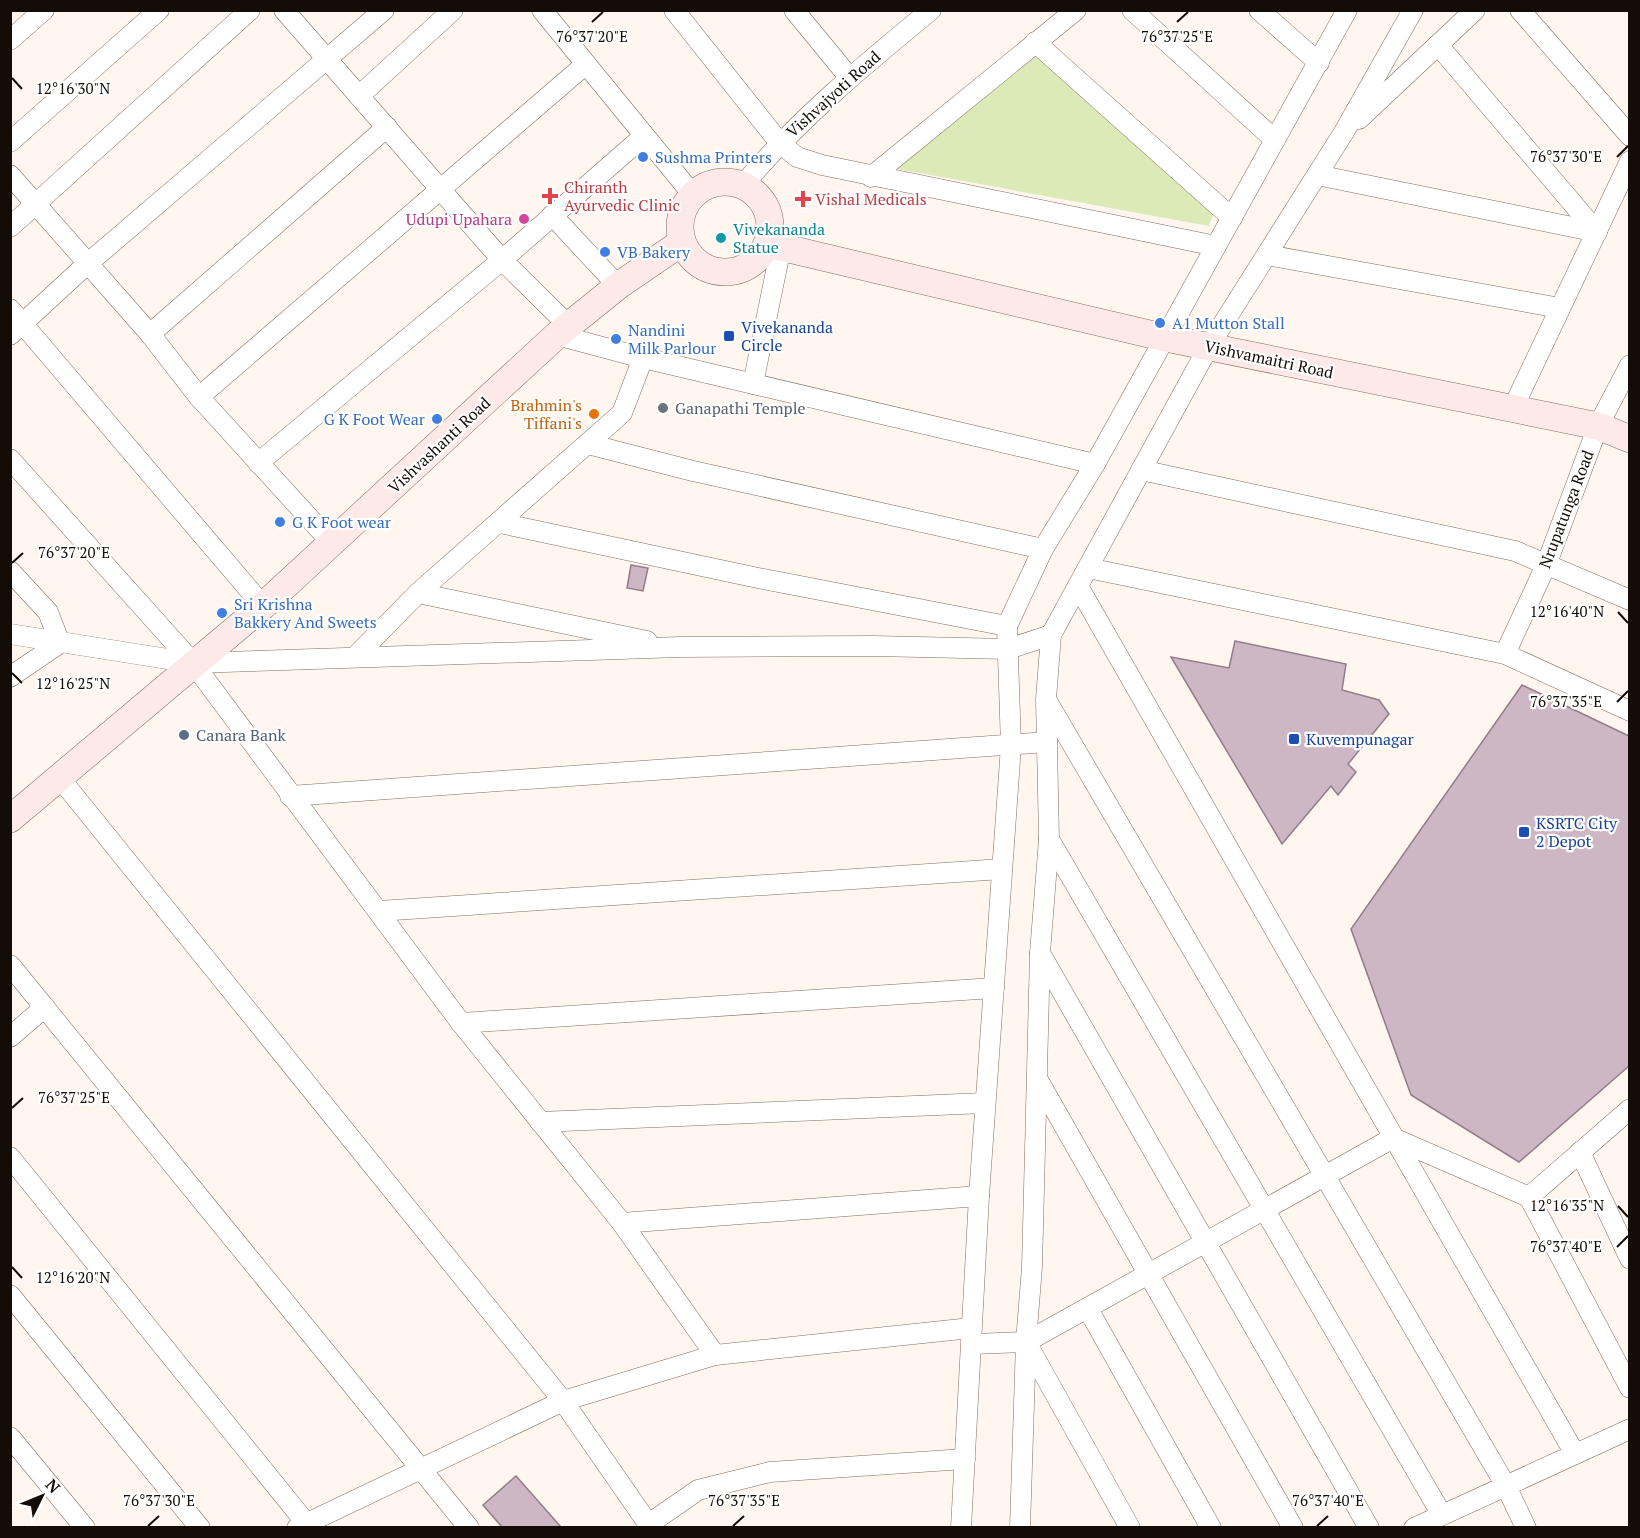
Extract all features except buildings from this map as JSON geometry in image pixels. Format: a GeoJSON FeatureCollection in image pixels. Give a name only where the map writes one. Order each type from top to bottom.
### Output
{"type":"FeatureCollection","features":[{"type":"Feature","properties":{"kind":"street"},"geometry":{"type":"LineString","coordinates":[[10,40],[44,10]]}},
{"type":"Feature","properties":{"kind":"street"},"geometry":{"type":"LineString","coordinates":[[10,142],[159,10]]}},
{"type":"Feature","properties":{"kind":"street"},"geometry":{"type":"LineString","coordinates":[[10,227],[250,10]]}},
{"type":"Feature","properties":{"kind":"street"},"geometry":{"type":"LineString","coordinates":[[284,10],[563,330],[643,358],[1095,464]]}},
{"type":"Feature","properties":{"kind":"street"},"geometry":{"type":"LineString","coordinates":[[17,329],[86,265],[327,62],[384,10]]}},
{"type":"Feature","properties":{"kind":"street"},"geometry":{"type":"LineString","coordinates":[[359,96],[453,10]]}},
{"type":"Feature","properties":{"kind":"street"},"geometry":{"type":"LineString","coordinates":[[542,10],[693,195]]}},
{"type":"Feature","properties":{"kind":"street"},"geometry":{"type":"LineString","coordinates":[[674,10],[779,142],[797,157],[871,177],[1216,246]]}},
{"type":"Feature","properties":{"kind":"street"},"geometry":{"type":"LineString","coordinates":[[794,10],[849,77]]}},
{"type":"Feature","properties":{"kind":"street","name":"Vishvajyoti Road"},"geometry":{"type":"LineString","coordinates":[[743,185],[779,142],[849,77],[931,10]]}},
{"type":"Feature","properties":{"kind":"street"},"geometry":{"type":"LineString","coordinates":[[1132,10],[1275,140]]}},
{"type":"Feature","properties":{"kind":"street"},"geometry":{"type":"LineString","coordinates":[[1259,10],[1318,63]]}},
{"type":"Feature","properties":{"kind":"street"},"geometry":{"type":"LineString","coordinates":[[961,1527],[979,1196],[1011,746],[1007,626],[1043,549],[1095,464],[1347,10]]}},
{"type":"Feature","properties":{"kind":"street"},"geometry":{"type":"LineString","coordinates":[[1020,1527],[1026,1342],[1032,1267],[1040,953],[1049,838],[1046,699],[1051,635],[1209,346],[1344,132],[1413,10]]}},
{"type":"Feature","properties":{"kind":"street"},"geometry":{"type":"LineString","coordinates":[[1344,132],[1475,10]]}},
{"type":"Feature","properties":{"kind":"street"},"geometry":{"type":"LineString","coordinates":[[1520,10],[1629,136]]}},
{"type":"Feature","properties":{"kind":"street"},"geometry":{"type":"LineString","coordinates":[[871,177],[1070,12]]}},
{"type":"Feature","properties":{"kind":"street"},"geometry":{"type":"LineString","coordinates":[[1035,42],[1232,218]]}},
{"type":"Feature","properties":{"kind":"street"},"geometry":{"type":"LineString","coordinates":[[1438,45],[1597,232]]}},
{"type":"Feature","properties":{"kind":"street"},"geometry":{"type":"LineString","coordinates":[[199,397],[586,64]]}},
{"type":"Feature","properties":{"kind":"street"},"geometry":{"type":"LineString","coordinates":[[150,334],[387,127]]}},
{"type":"Feature","properties":{"kind":"street"},"geometry":{"type":"LineString","coordinates":[[258,463],[502,260],[644,136]]}},
{"type":"Feature","properties":{"kind":"street"},"geometry":{"type":"LineString","coordinates":[[1512,410],[1629,161]]}},
{"type":"Feature","properties":{"kind":"street"},"geometry":{"type":"LineString","coordinates":[[10,175],[86,265],[150,334],[199,397],[332,543]]}},
{"type":"Feature","properties":{"kind":"street"},"geometry":{"type":"LineString","coordinates":[[1317,176],[1597,232]]}},
{"type":"Feature","properties":{"kind":"street"},"geometry":{"type":"LineString","coordinates":[[753,384],[774,245],[765,204],[743,185],[728,181],[713,183],[693,195],[682,213],[679,227],[682,242],[689,255],[701,266],[715,272],[730,273],[744,269],[757,261],[774,245]]}},
{"type":"Feature","properties":{"kind":"street"},"geometry":{"type":"LineString","coordinates":[[552,215],[618,286]]}},
{"type":"Feature","properties":{"kind":"street","name":"Vishvashanti Road"},"geometry":{"type":"LineString","coordinates":[[10,819],[263,606],[563,330],[618,286],[682,242]]}},
{"type":"Feature","properties":{"kind":"street","name":"Vishvamaitri Road"},"geometry":{"type":"LineString","coordinates":[[774,245],[1166,338],[1598,426],[1629,439]]}},
{"type":"Feature","properties":{"kind":"street"},"geometry":{"type":"LineString","coordinates":[[1267,255],[1560,308]]}},
{"type":"Feature","properties":{"kind":"street"},"geometry":{"type":"LineString","coordinates":[[10,309],[17,329],[263,606]]}},
{"type":"Feature","properties":{"kind":"street"},"geometry":{"type":"LineString","coordinates":[[355,657],[418,593],[622,413],[643,358]]}},
{"type":"Feature","properties":{"kind":"street","name":"Nrupatunga Road"},"geometry":{"type":"LineString","coordinates":[[1505,654],[1547,563],[1598,426],[1629,365]]}},
{"type":"Feature","properties":{"kind":"street"},"geometry":{"type":"LineString","coordinates":[[588,444],[693,471],[1043,549]]}},
{"type":"Feature","properties":{"kind":"street"},"geometry":{"type":"LineString","coordinates":[[10,459],[193,663],[461,1023],[622,1223],[715,1355]]}},
{"type":"Feature","properties":{"kind":"street"},"geometry":{"type":"LineString","coordinates":[[1141,470],[1515,551],[1629,600]]}},
{"type":"Feature","properties":{"kind":"street"},"geometry":{"type":"LineString","coordinates":[[500,523],[758,578],[1007,626]]}},
{"type":"Feature","properties":{"kind":"street"},"geometry":{"type":"LineString","coordinates":[[1088,568],[1505,654],[1629,711]]}},
{"type":"Feature","properties":{"kind":"street"},"geometry":{"type":"LineString","coordinates":[[10,572],[48,612],[60,643]]}},
{"type":"Feature","properties":{"kind":"street"},"geometry":{"type":"LineString","coordinates":[[1078,586],[1575,1454]]}},
{"type":"Feature","properties":{"kind":"street"},"geometry":{"type":"LineString","coordinates":[[418,593],[680,647]]}},
{"type":"Feature","properties":{"kind":"street"},"geometry":{"type":"LineString","coordinates":[[10,634],[193,663],[680,647],[874,646],[1008,649],[1051,635]]}},
{"type":"Feature","properties":{"kind":"street"},"geometry":{"type":"LineString","coordinates":[[10,677],[60,643]]}},
{"type":"Feature","properties":{"kind":"street"},"geometry":{"type":"LineString","coordinates":[[1046,699],[1326,1175],[1506,1486],[1526,1527]]}},
{"type":"Feature","properties":{"kind":"street"},"geometry":{"type":"LineString","coordinates":[[290,796],[1047,742]]}},
{"type":"Feature","properties":{"kind":"street"},"geometry":{"type":"LineString","coordinates":[[59,777],[563,1401],[650,1526],[698,1490],[770,1472],[965,1459]]}},
{"type":"Feature","properties":{"kind":"street"},"geometry":{"type":"LineString","coordinates":[[1049,838],[1442,1515]]}},
{"type":"Feature","properties":{"kind":"street"},"geometry":{"type":"LineString","coordinates":[[379,911],[1002,869]]}},
{"type":"Feature","properties":{"kind":"street"},"geometry":{"type":"LineString","coordinates":[[1040,953],[1369,1527]]}},
{"type":"Feature","properties":{"kind":"street"},"geometry":{"type":"LineString","coordinates":[[10,965],[469,1527]]}},
{"type":"Feature","properties":{"kind":"street"},"geometry":{"type":"LineString","coordinates":[[461,1023],[994,988]]}},
{"type":"Feature","properties":{"kind":"street"},"geometry":{"type":"LineString","coordinates":[[10,1038],[45,1006]]}},
{"type":"Feature","properties":{"kind":"street"},"geometry":{"type":"LineString","coordinates":[[1038,1080],[1293,1527]]}},
{"type":"Feature","properties":{"kind":"street"},"geometry":{"type":"LineString","coordinates":[[540,1122],[985,1103]]}},
{"type":"Feature","properties":{"kind":"street"},"geometry":{"type":"LineString","coordinates":[[1529,1197],[1629,1109]]}},
{"type":"Feature","properties":{"kind":"street"},"geometry":{"type":"LineString","coordinates":[[10,1156],[301,1525],[563,1401],[715,1355],[972,1336],[1026,1342],[1394,1138]]}},
{"type":"Feature","properties":{"kind":"street"},"geometry":{"type":"LineString","coordinates":[[1394,1138],[1529,1197],[1629,1388]]}},
{"type":"Feature","properties":{"kind":"street"},"geometry":{"type":"LineString","coordinates":[[1580,1152],[1629,1259]]}},
{"type":"Feature","properties":{"kind":"street"},"geometry":{"type":"LineString","coordinates":[[622,1223],[979,1196]]}},
{"type":"Feature","properties":{"kind":"street"},"geometry":{"type":"LineString","coordinates":[[10,1295],[200,1527]]}},
{"type":"Feature","properties":{"kind":"street"},"geometry":{"type":"LineString","coordinates":[[1088,1309],[1211,1527]]}},
{"type":"Feature","properties":{"kind":"street"},"geometry":{"type":"LineString","coordinates":[[1026,1342],[1130,1527]]}},
{"type":"Feature","properties":{"kind":"street"},"geometry":{"type":"LineString","coordinates":[[1414,1527],[1629,1429]]}},
{"type":"Feature","properties":{"kind":"street"},"geometry":{"type":"LineString","coordinates":[[10,1437],[85,1527]]}},
{"type":"Feature","properties":{"kind":"green space"},"geometry":{"type":"Polygon","coordinates":[[[1037,56],[1214,212],[1209,226],[892,168],[1037,56]]]}},
{"type":"Feature","properties":{"kind":"place","name":"Sushma Printers"},"geometry":{"type":"Point","coordinates":[643,157]}},
{"type":"Feature","properties":{"kind":"place","name":"Chiranth Ayurvedic Clinic"},"geometry":{"type":"Point","coordinates":[550,196]}},
{"type":"Feature","properties":{"kind":"place","name":"Vishal Medicals"},"geometry":{"type":"Point","coordinates":[803,199]}},
{"type":"Feature","properties":{"kind":"place","name":"Udupi Upahara"},"geometry":{"type":"Point","coordinates":[524,219]}},
{"type":"Feature","properties":{"kind":"place","name":"Vivekananda Statue"},"geometry":{"type":"Point","coordinates":[721,238]}},
{"type":"Feature","properties":{"kind":"place","name":"VB Bakery"},"geometry":{"type":"Point","coordinates":[605,252]}},
{"type":"Feature","properties":{"kind":"place","name":"A1 Mutton Stall"},"geometry":{"type":"Point","coordinates":[1160,323]}},
{"type":"Feature","properties":{"kind":"place","name":"Vivekananda Circle"},"geometry":{"type":"Point","coordinates":[729,336]}},
{"type":"Feature","properties":{"kind":"place","name":"Nandini Milk Parlour"},"geometry":{"type":"Point","coordinates":[616,339]}},
{"type":"Feature","properties":{"kind":"place","name":"Ganapathi Temple"},"geometry":{"type":"Point","coordinates":[663,408]}},
{"type":"Feature","properties":{"kind":"place","name":"Brahmin's Tiffani's"},"geometry":{"type":"Point","coordinates":[594,414]}},
{"type":"Feature","properties":{"kind":"place","name":"G K Foot Wear"},"geometry":{"type":"Point","coordinates":[437,419]}},
{"type":"Feature","properties":{"kind":"place","name":"G K Foot wear"},"geometry":{"type":"Point","coordinates":[280,522]}},
{"type":"Feature","properties":{"kind":"place","name":"Sri Krishna Bakkery And Sweets"},"geometry":{"type":"Point","coordinates":[222,613]}},
{"type":"Feature","properties":{"kind":"place","name":"Canara Bank"},"geometry":{"type":"Point","coordinates":[184,735]}},
{"type":"Feature","properties":{"kind":"place","name":"Kuvempunagar"},"geometry":{"type":"Point","coordinates":[1294,739]}},
{"type":"Feature","properties":{"kind":"place","name":"KSRTC City 2 Depot"},"geometry":{"type":"Point","coordinates":[1524,832]}}]}
